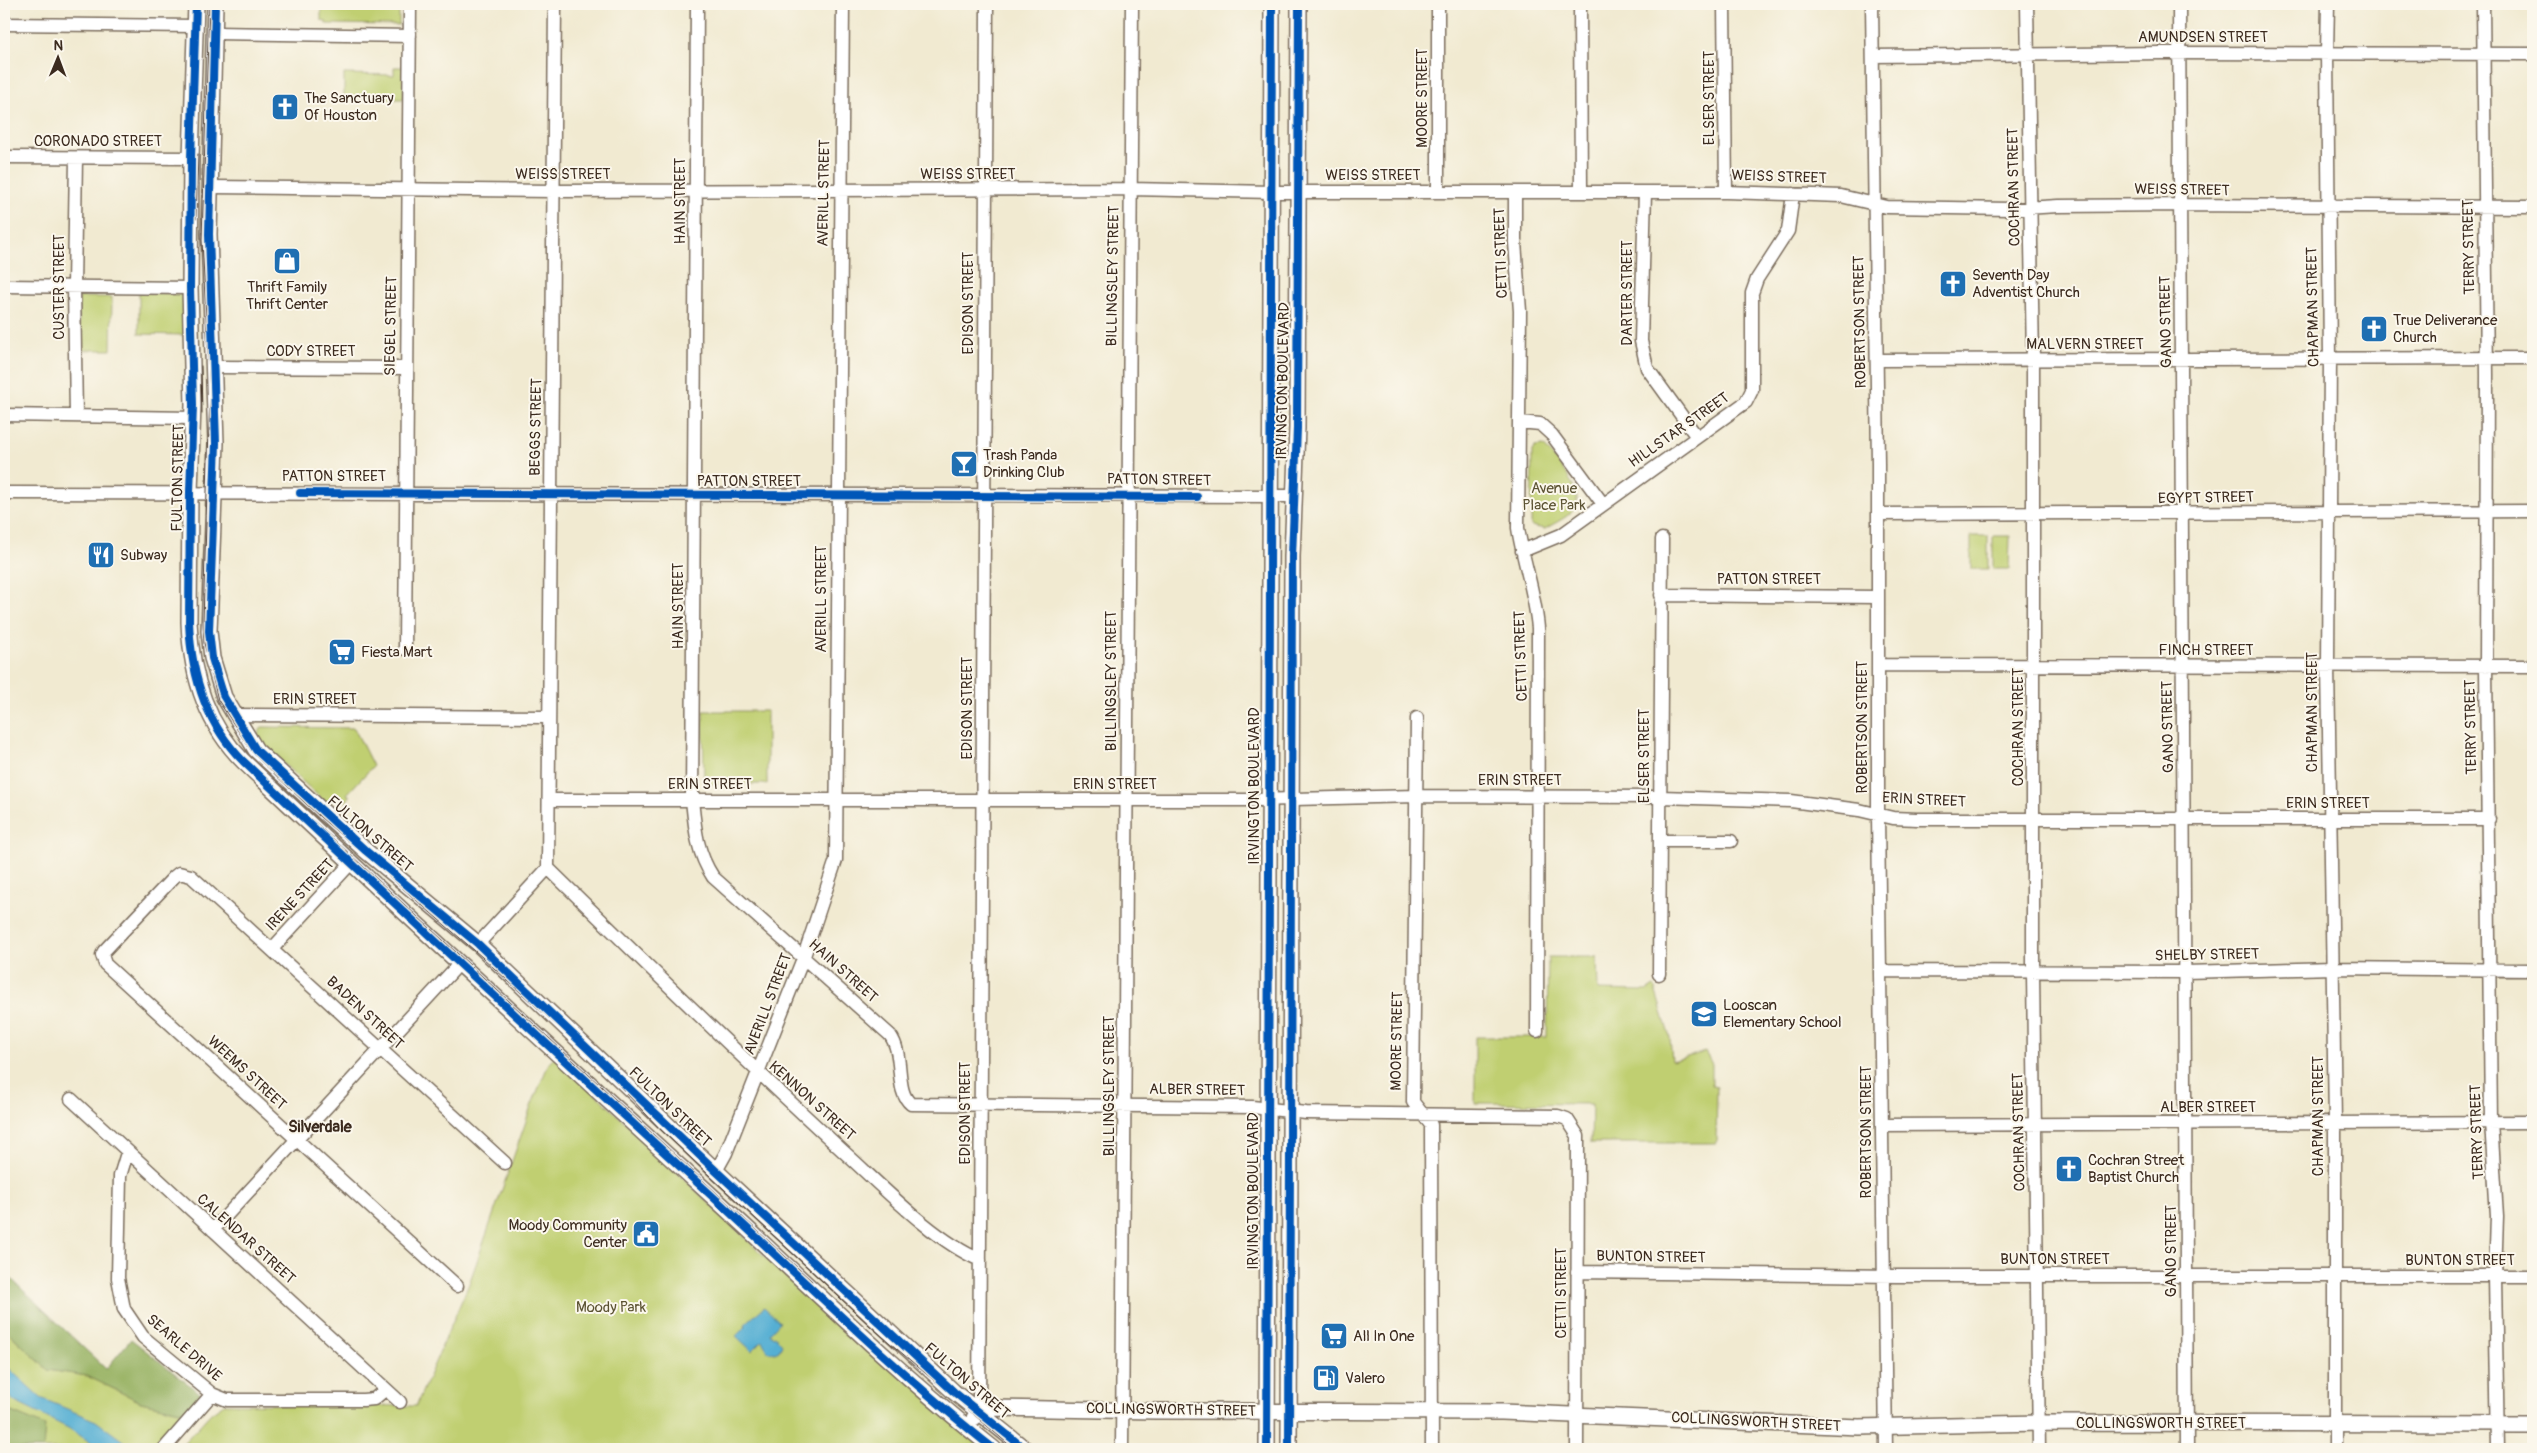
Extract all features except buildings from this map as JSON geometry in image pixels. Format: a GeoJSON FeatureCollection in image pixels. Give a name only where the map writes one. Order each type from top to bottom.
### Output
{"type":"FeatureCollection","features":[{"type":"Feature","properties":{"kind":"main road","name":"FULTON STREET"},"geometry":{"type":"LineString","coordinates":[[196,4],[191,158],[192,418],[190,642],[198,683],[206,705],[230,748],[351,863],[871,1346],[965,1427],[994,1449]]}},
{"type":"Feature","properties":{"kind":"main road","name":"FULTON STREET"},"geometry":{"type":"LineString","coordinates":[[215,4],[209,252],[214,367],[214,492],[210,641],[212,658],[222,690],[233,715],[256,750],[366,851],[478,944],[716,1171],[979,1412],[1026,1449]]}},
{"type":"Feature","properties":{"kind":"main road","name":"IRVINGTON BOULEVARD"},"geometry":{"type":"LineString","coordinates":[[1267,1449],[1266,1109],[1268,600],[1272,331],[1272,4]]}},
{"type":"Feature","properties":{"kind":"main road","name":"IRVINGTON BOULEVARD"},"geometry":{"type":"LineString","coordinates":[[1289,1449],[1292,601],[1297,428],[1299,4]]}},
{"type":"Feature","properties":{"kind":"main road"},"geometry":{"type":"LineString","coordinates":[[1272,40],[1299,40]]}},
{"type":"Feature","properties":{"kind":"main road"},"geometry":{"type":"LineString","coordinates":[[1272,331],[1298,332]]}},
{"type":"Feature","properties":{"kind":"main road"},"geometry":{"type":"LineString","coordinates":[[1268,600],[1292,601]]}},
{"type":"Feature","properties":{"kind":"main road"},"geometry":{"type":"LineString","coordinates":[[1267,954],[1290,953]]}},
{"type":"Feature","properties":{"kind":"main road"},"geometry":{"type":"LineString","coordinates":[[1266,1288],[1289,1287]]}},
{"type":"Feature","properties":{"kind":"main road","name":"COLLINGSWORTH STREET"},"geometry":{"type":"LineString","coordinates":[[979,1412],[992,1408],[1432,1411],[1577,1414],[1885,1426],[2039,1423],[2533,1424]]}},
{"type":"Feature","properties":{"kind":"main road"},"geometry":{"type":"LineString","coordinates":[[965,1427],[979,1412]]}},
{"type":"Feature","properties":{"kind":"street","name":"SIEGEL STREET"},"geometry":{"type":"LineString","coordinates":[[405,649],[410,4]]}},
{"type":"Feature","properties":{"kind":"street","name":"BEGGS STREET"},"geometry":{"type":"LineString","coordinates":[[548,868],[556,4]]}},
{"type":"Feature","properties":{"kind":"street","name":"HAIN STREET"},"geometry":{"type":"LineString","coordinates":[[698,4],[692,800],[697,846],[704,863],[713,877],[804,956],[890,1035],[898,1051],[903,1094],[911,1104],[925,1106]]}},
{"type":"Feature","properties":{"kind":"street","name":"AVERILL STREET"},"geometry":{"type":"LineString","coordinates":[[716,1171],[726,1153],[804,956],[836,860],[837,495],[843,4]]}},
{"type":"Feature","properties":{"kind":"street","name":"EDISON STREET"},"geometry":{"type":"LineString","coordinates":[[979,1412],[985,190],[988,4]]}},
{"type":"Feature","properties":{"kind":"street","name":"BILLINGSLEY STREET"},"geometry":{"type":"LineString","coordinates":[[1122,1449],[1126,1106],[1132,4]]}},
{"type":"Feature","properties":{"kind":"street","name":"MOORE STREET"},"geometry":{"type":"LineString","coordinates":[[1438,4],[1438,191]]}},
{"type":"Feature","properties":{"kind":"street"},"geometry":{"type":"LineString","coordinates":[[1580,4],[1581,192]]}},
{"type":"Feature","properties":{"kind":"street","name":"ELSER STREET"},"geometry":{"type":"LineString","coordinates":[[1724,4],[1726,192]]}},
{"type":"Feature","properties":{"kind":"street","name":"ROBERTSON STREET"},"geometry":{"type":"LineString","coordinates":[[1872,4],[1877,360],[1878,815],[1886,1449]]}},
{"type":"Feature","properties":{"kind":"street","name":"COCHRAN STREET"},"geometry":{"type":"LineString","coordinates":[[2027,4],[2033,361],[2033,972],[2039,1276],[2039,1449]]}},
{"type":"Feature","properties":{"kind":"street","name":"GANO STREET"},"geometry":{"type":"LineString","coordinates":[[2179,4],[2184,515],[2182,527],[2188,1274],[2187,1449]]}},
{"type":"Feature","properties":{"kind":"street","name":"CHAPMAN STREET"},"geometry":{"type":"LineString","coordinates":[[2328,4],[2326,54],[2330,359],[2328,665],[2335,1122],[2335,1449]]}},
{"type":"Feature","properties":{"kind":"street","name":"TERRY STREET"},"geometry":{"type":"LineString","coordinates":[[2484,4],[2484,208],[2488,512],[2486,667],[2491,970],[2491,1122],[2497,1216],[2495,1276],[2498,1449]]}},
{"type":"Feature","properties":{"kind":"street"},"geometry":{"type":"LineString","coordinates":[[4,24],[196,26]]}},
{"type":"Feature","properties":{"kind":"street"},"geometry":{"type":"LineString","coordinates":[[214,34],[410,36]]}},
{"type":"Feature","properties":{"kind":"street","name":"AMUNDSEN STREET"},"geometry":{"type":"LineString","coordinates":[[1873,56],[2179,53],[2533,54]]}},
{"type":"Feature","properties":{"kind":"street","name":"CORONADO STREET"},"geometry":{"type":"LineString","coordinates":[[4,157],[191,158]]}},
{"type":"Feature","properties":{"kind":"street","name":"CUSTER STREET"},"geometry":{"type":"LineString","coordinates":[[76,158],[74,287],[76,416]]}},
{"type":"Feature","properties":{"kind":"street","name":"WEISS STREET"},"geometry":{"type":"LineString","coordinates":[[212,187],[555,191],[1130,189],[1272,192],[1726,192],[1841,196],[1887,207],[2181,205],[2533,207]]}},
{"type":"Feature","properties":{"kind":"street","name":"CETTI STREET"},"geometry":{"type":"LineString","coordinates":[[1515,192],[1515,242],[1520,311],[1518,528],[1536,606],[1539,796],[1537,1031]]}},
{"type":"Feature","properties":{"kind":"street","name":"DARTER STREET"},"geometry":{"type":"LineString","coordinates":[[1645,192],[1641,341],[1647,368],[1697,437]]}},
{"type":"Feature","properties":{"kind":"street","name":"HILLSTAR STREET"},"geometry":{"type":"LineString","coordinates":[[1522,551],[1562,535],[1746,402],[1752,390],[1752,293],[1756,280],[1788,231],[1793,194]]}},
{"type":"Feature","properties":{"kind":"street"},"geometry":{"type":"LineString","coordinates":[[4,286],[190,288]]}},
{"type":"Feature","properties":{"kind":"street","name":"MALVERN STREET"},"geometry":{"type":"LineString","coordinates":[[1877,360],[2533,358]]}},
{"type":"Feature","properties":{"kind":"street","name":"CODY STREET"},"geometry":{"type":"LineString","coordinates":[[214,367],[407,368]]}},
{"type":"Feature","properties":{"kind":"street"},"geometry":{"type":"LineString","coordinates":[[4,414],[192,418]]}},
{"type":"Feature","properties":{"kind":"street"},"geometry":{"type":"LineString","coordinates":[[1520,422],[1540,424],[1552,435],[1604,504]]}},
{"type":"Feature","properties":{"kind":"street","name":"PATTON STREET"},"geometry":{"type":"LineString","coordinates":[[4,492],[1294,496]]}},
{"type":"Feature","properties":{"kind":"street","name":"EGYPT STREET"},"geometry":{"type":"LineString","coordinates":[[1878,514],[2184,515],[2330,511],[2533,512]]}},
{"type":"Feature","properties":{"kind":"street","name":"ELSER STREET"},"geometry":{"type":"LineString","coordinates":[[1659,974],[1662,539]]}},
{"type":"Feature","properties":{"kind":"street","name":"PATTON STREET"},"geometry":{"type":"LineString","coordinates":[[1662,595],[1877,596]]}},
{"type":"Feature","properties":{"kind":"street","name":"FINCH STREET"},"geometry":{"type":"LineString","coordinates":[[1878,665],[2034,667],[2533,666]]}},
{"type":"Feature","properties":{"kind":"street","name":"ERIN STREET"},"geometry":{"type":"LineString","coordinates":[[233,715],[548,717]]}},
{"type":"Feature","properties":{"kind":"street","name":"MOORE STREET"},"geometry":{"type":"LineString","coordinates":[[1417,718],[1413,1102],[1431,1125],[1432,1449]]}},
{"type":"Feature","properties":{"kind":"street","name":"ERIN STREET"},"geometry":{"type":"LineString","coordinates":[[548,800],[1268,800],[1416,796],[1660,797],[1791,801],[1859,810],[1878,815],[1917,819],[2489,819]]}},
{"type":"Feature","properties":{"kind":"street"},"geometry":{"type":"LineString","coordinates":[[1660,841],[1731,841]]}},
{"type":"Feature","properties":{"kind":"street","name":"IRENE STREET"},"geometry":{"type":"LineString","coordinates":[[272,949],[351,863]]}},
{"type":"Feature","properties":{"kind":"street"},"geometry":{"type":"LineString","coordinates":[[478,944],[548,868]]}},
{"type":"Feature","properties":{"kind":"street","name":"KENNON STREET"},"geometry":{"type":"LineString","coordinates":[[548,868],[758,1074],[919,1218],[952,1244],[980,1260]]}},
{"type":"Feature","properties":{"kind":"street","name":"BADEN STREET"},"geometry":{"type":"LineString","coordinates":[[105,964],[102,955],[106,947],[174,877],[179,873],[185,873],[203,886],[505,1163]]}},
{"type":"Feature","properties":{"kind":"street"},"geometry":{"type":"LineString","coordinates":[[213,1230],[460,963]]}},
{"type":"Feature","properties":{"kind":"street","name":"WEEMS STREET"},"geometry":{"type":"LineString","coordinates":[[105,964],[458,1286]]}},
{"type":"Feature","properties":{"kind":"street","name":"SHELBY STREET"},"geometry":{"type":"LineString","coordinates":[[1881,971],[2186,972],[2333,968],[2533,970]]}},
{"type":"Feature","properties":{"kind":"street","name":"CALENDAR STREET"},"geometry":{"type":"LineString","coordinates":[[71,1099],[127,1153],[400,1402]]}},
{"type":"Feature","properties":{"kind":"street","name":"ALBER STREET"},"geometry":{"type":"LineString","coordinates":[[925,1106],[1126,1106],[1423,1115],[1558,1116],[1567,1119],[1578,1136]]}},
{"type":"Feature","properties":{"kind":"street","name":"ALBER STREET"},"geometry":{"type":"LineString","coordinates":[[1882,1124],[2533,1122]]}},
{"type":"Feature","properties":{"kind":"street","name":"CETTI STREET"},"geometry":{"type":"LineString","coordinates":[[1577,1449],[1578,1136]]}},
{"type":"Feature","properties":{"kind":"street","name":"SEARLE DRIVE"},"geometry":{"type":"LineString","coordinates":[[127,1153],[120,1176],[118,1278],[120,1300],[128,1317],[143,1337],[212,1394],[227,1400],[339,1401],[374,1398],[386,1389]]}},
{"type":"Feature","properties":{"kind":"street","name":"BUNTON STREET"},"geometry":{"type":"LineString","coordinates":[[1577,1272],[1883,1276],[2188,1274],[2533,1276]]}},
{"type":"Feature","properties":{"kind":"street"},"geometry":{"type":"LineString","coordinates":[[164,1449],[212,1394]]}},
{"type":"Feature","properties":{"kind":"green space"},"geometry":{"type":"Polygon","coordinates":[[[321,4],[399,4],[399,25],[326,24],[326,21],[321,20],[321,4]]]}},
{"type":"Feature","properties":{"kind":"green space"},"geometry":{"type":"Polygon","coordinates":[[[394,67],[404,67],[404,99],[344,99],[344,74],[394,75],[394,67]]]}},
{"type":"Feature","properties":{"kind":"green space"},"geometry":{"type":"Polygon","coordinates":[[[139,292],[181,294],[186,297],[186,335],[139,334],[139,292]]]}},
{"type":"Feature","properties":{"kind":"green space"},"geometry":{"type":"Polygon","coordinates":[[[79,297],[112,297],[111,350],[79,350],[79,297]]]}},
{"type":"Feature","properties":{"kind":"green space","name":"Avenue Place Park"},"geometry":{"type":"Polygon","coordinates":[[[1544,446],[1572,483],[1577,499],[1576,506],[1571,513],[1545,529],[1531,526],[1532,451],[1535,447],[1544,446]]]}},
{"type":"Feature","properties":{"kind":"green space"},"geometry":{"type":"Polygon","coordinates":[[[1971,536],[1988,536],[1988,569],[1971,569],[1971,536]]]}},
{"type":"Feature","properties":{"kind":"green space"},"geometry":{"type":"Polygon","coordinates":[[[1993,536],[2010,536],[2009,569],[1993,569],[1993,536]]]}},
{"type":"Feature","properties":{"kind":"green space"},"geometry":{"type":"Polygon","coordinates":[[[703,711],[767,711],[767,784],[704,784],[703,711]]]}},
{"type":"Feature","properties":{"kind":"green space"},"geometry":{"type":"Polygon","coordinates":[[[262,727],[354,728],[373,766],[347,794],[350,796],[346,802],[338,795],[328,805],[256,738],[262,727]]]}},
{"type":"Feature","properties":{"kind":"green space"},"geometry":{"type":"Polygon","coordinates":[[[1548,957],[1597,957],[1598,990],[1646,991],[1654,986],[1670,1038],[1672,1061],[1705,1052],[1712,1064],[1712,1086],[1717,1087],[1716,1143],[1591,1143],[1592,1104],[1475,1103],[1475,1037],[1547,1037],[1548,957]]]}},
{"type":"Feature","properties":{"kind":"green space","name":"Moody Park"},"geometry":{"type":"Polygon","coordinates":[[[556,1056],[790,1281],[991,1449],[178,1449],[211,1413],[224,1404],[416,1406],[469,1284],[532,1104],[549,1063],[556,1056]]]}},
{"type":"Feature","properties":{"kind":"green space"},"geometry":{"type":"Polygon","coordinates":[[[4,1272],[106,1369],[131,1339],[201,1394],[184,1412],[141,1402],[87,1376],[48,1370],[4,1328],[4,1272]]]}},
{"type":"Feature","properties":{"kind":"green space"},"geometry":{"type":"Polygon","coordinates":[[[4,1328],[48,1370],[87,1376],[141,1402],[184,1412],[151,1449],[43,1449],[44,1426],[4,1409],[4,1328]]]}},
{"type":"Feature","properties":{"kind":"green space"},"geometry":{"type":"Polygon","coordinates":[[[4,1409],[45,1426],[43,1449],[4,1449],[4,1409]]]}},
{"type":"Feature","properties":{"kind":"water"},"geometry":{"type":"Polygon","coordinates":[[[764,1307],[780,1322],[770,1333],[782,1344],[779,1351],[775,1353],[768,1351],[762,1341],[752,1351],[736,1336],[746,1326],[745,1324],[764,1307]]]}},
{"type":"Feature","properties":{"kind":"water"},"geometry":{"type":"Polygon","coordinates":[[[4,1364],[41,1398],[96,1421],[134,1449],[101,1449],[68,1428],[15,1402],[4,1392],[4,1364]]]}},
{"type":"Feature","properties":{"kind":"tram line"},"geometry":{"type":"LineString","coordinates":[[209,4],[202,240],[210,394],[203,621],[204,643],[218,700],[253,754],[320,817],[482,957],[569,1037],[611,1077],[661,1130],[869,1325],[1014,1449]]}},
{"type":"Feature","properties":{"kind":"tram line"},"geometry":{"type":"LineString","coordinates":[[196,219],[198,154]]}},
{"type":"Feature","properties":{"kind":"tram line"},"geometry":{"type":"LineString","coordinates":[[201,366],[202,414]]}},
{"type":"Feature","properties":{"kind":"tram line"},"geometry":{"type":"LineString","coordinates":[[313,820],[812,1281]]}},
{"type":"Feature","properties":{"kind":"cycle path"},"geometry":{"type":"LineString","coordinates":[[196,4],[191,158],[190,288],[193,405],[189,622],[190,641],[197,679],[210,714],[219,731],[243,761],[477,980],[921,1389],[994,1449]]}},
{"type":"Feature","properties":{"kind":"cycle path"},"geometry":{"type":"LineString","coordinates":[[215,4],[209,234],[216,443],[209,631],[212,658],[224,697],[256,750],[366,851],[478,944],[716,1171],[954,1392],[1025,1449]]}},
{"type":"Feature","properties":{"kind":"cycle path"},"geometry":{"type":"LineString","coordinates":[[1267,1449],[1272,4]]}},
{"type":"Feature","properties":{"kind":"cycle path"},"geometry":{"type":"LineString","coordinates":[[1289,1449],[1292,557],[1297,428],[1299,4]]}},
{"type":"Feature","properties":{"kind":"cycle path"},"geometry":{"type":"LineString","coordinates":[[300,493],[1197,497]]}},
{"type":"Feature","properties":{"kind":"place","name":"The Sanctuary Of Houston"},"geometry":{"type":"Point","coordinates":[285,107]}},
{"type":"Feature","properties":{"kind":"place","name":"Thrift Family Thrift Center"},"geometry":{"type":"Point","coordinates":[287,261]}},
{"type":"Feature","properties":{"kind":"place","name":"Seventh Day Adventist Church"},"geometry":{"type":"Point","coordinates":[1953,284]}},
{"type":"Feature","properties":{"kind":"place","name":"True Deliverance Church"},"geometry":{"type":"Point","coordinates":[2374,329]}},
{"type":"Feature","properties":{"kind":"place","name":"Trash Panda Drinking Club"},"geometry":{"type":"Point","coordinates":[964,464]}},
{"type":"Feature","properties":{"kind":"place","name":"Subway"},"geometry":{"type":"Point","coordinates":[101,555]}},
{"type":"Feature","properties":{"kind":"place","name":"Fiesta Mart"},"geometry":{"type":"Point","coordinates":[342,652]}},
{"type":"Feature","properties":{"kind":"place","name":"Looscan Elementary School"},"geometry":{"type":"Point","coordinates":[1704,1014]}},
{"type":"Feature","properties":{"kind":"place","name":"Cochran Street Baptist Church"},"geometry":{"type":"Point","coordinates":[2069,1169]}},
{"type":"Feature","properties":{"kind":"place","name":"Moody Community Center"},"geometry":{"type":"Point","coordinates":[646,1234]}},
{"type":"Feature","properties":{"kind":"place","name":"All In One"},"geometry":{"type":"Point","coordinates":[1334,1336]}},
{"type":"Feature","properties":{"kind":"place","name":"Valero"},"geometry":{"type":"Point","coordinates":[1326,1378]}},
{"type":"Feature","properties":{"kind":"district","name":"Silverdale"},"geometry":{"type":"Point","coordinates":[320,1127]}}]}
